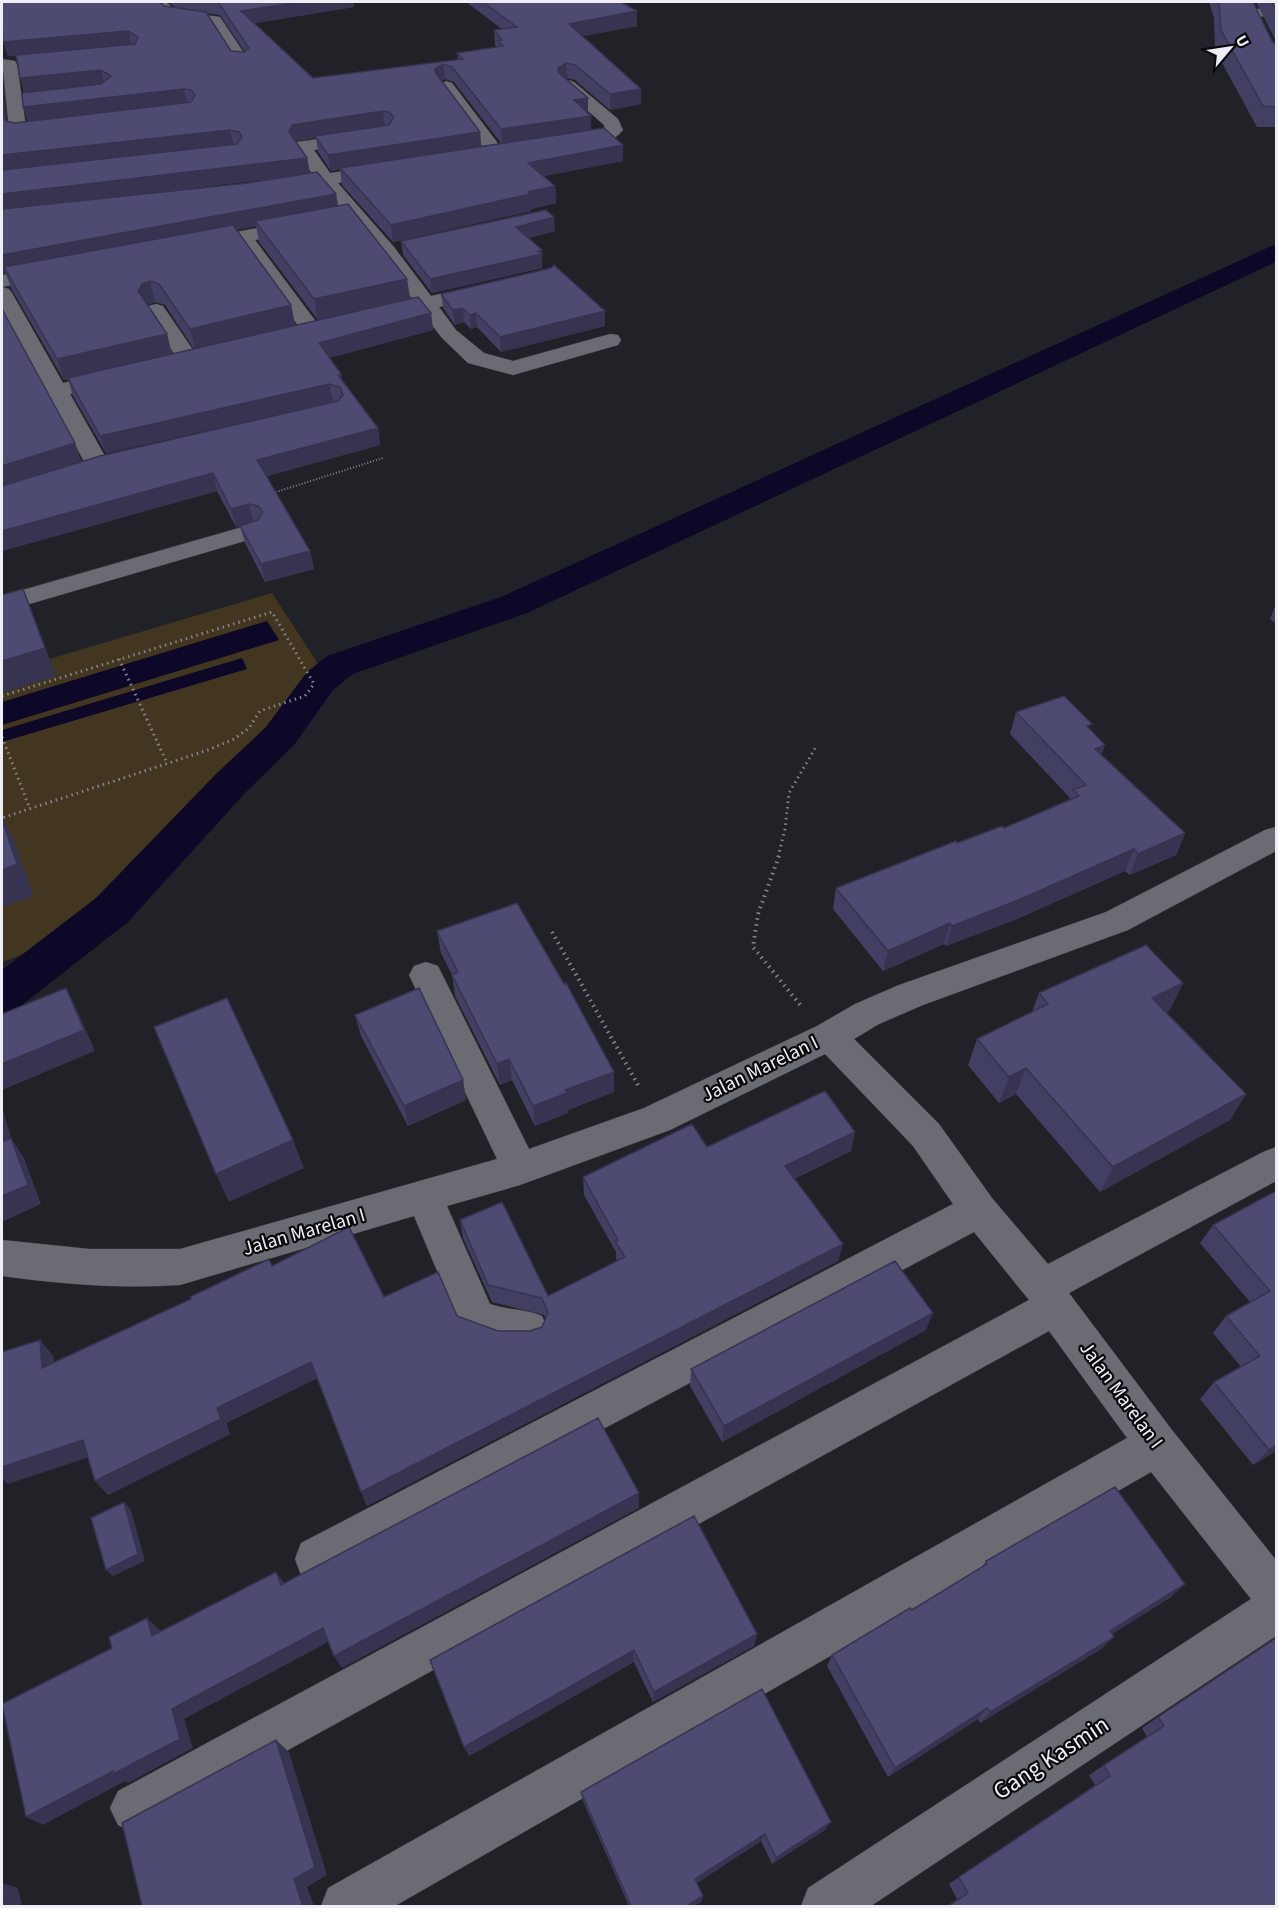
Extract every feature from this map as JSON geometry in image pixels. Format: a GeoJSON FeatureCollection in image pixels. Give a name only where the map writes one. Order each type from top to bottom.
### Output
{"type":"FeatureCollection","features":[{"type":"Feature","properties":{"kind":"street"},"geometry":{"type":"LineString","coordinates":[[158,2],[173,15],[215,20],[242,62]]}},
{"type":"Feature","properties":{"kind":"street"},"geometry":{"type":"LineString","coordinates":[[1250,8],[1276,13]]}},
{"type":"Feature","properties":{"kind":"street"},"geometry":{"type":"LineString","coordinates":[[1250,8],[1262,32]]}},
{"type":"Feature","properties":{"kind":"street"},"geometry":{"type":"LineString","coordinates":[[10,64],[18,130],[71,126]]}},
{"type":"Feature","properties":{"kind":"street"},"geometry":{"type":"LineString","coordinates":[[554,144],[606,136],[614,130],[612,123],[568,85]]}},
{"type":"Feature","properties":{"kind":"street"},"geometry":{"type":"LineString","coordinates":[[446,86],[497,154]]}},
{"type":"Feature","properties":{"kind":"street"},"geometry":{"type":"LineString","coordinates":[[374,136],[303,146],[325,178],[387,251],[450,334],[476,358],[513,368],[610,340]]}},
{"type":"Feature","properties":{"kind":"street"},"geometry":{"type":"LineString","coordinates":[[474,157],[520,150]]}},
{"type":"Feature","properties":{"kind":"street"},"geometry":{"type":"LineString","coordinates":[[261,189],[405,167]]}},
{"type":"Feature","properties":{"kind":"street"},"geometry":{"type":"LineString","coordinates":[[174,249],[357,215]]}},
{"type":"Feature","properties":{"kind":"street"},"geometry":{"type":"LineString","coordinates":[[243,237],[312,331]]}},
{"type":"Feature","properties":{"kind":"street"},"geometry":{"type":"LineString","coordinates":[[387,251],[411,246]]}},
{"type":"Feature","properties":{"kind":"street"},"geometry":{"type":"LineString","coordinates":[[2,281],[70,268]]}},
{"type":"Feature","properties":{"kind":"street"},"geometry":{"type":"LineString","coordinates":[[358,320],[509,285]]}},
{"type":"Feature","properties":{"kind":"street"},"geometry":{"type":"LineString","coordinates":[[2,293],[98,466]]}},
{"type":"Feature","properties":{"kind":"street"},"geometry":{"type":"LineString","coordinates":[[156,310],[189,360]]}},
{"type":"Feature","properties":{"kind":"street"},"geometry":{"type":"LineString","coordinates":[[289,336],[335,326]]}},
{"type":"Feature","properties":{"kind":"street"},"geometry":{"type":"LineString","coordinates":[[167,365],[211,355]]}},
{"type":"Feature","properties":{"kind":"street"},"geometry":{"type":"LineString","coordinates":[[56,391],[134,373]]}},
{"type":"Feature","properties":{"kind":"street"},"geometry":{"type":"LineString","coordinates":[[2,604],[253,531]]}},
{"type":"Feature","properties":{"kind":"street"},"geometry":{"type":"LineString","coordinates":[[829,1036],[867,1014],[911,995],[1117,921],[1276,838]]}},
{"type":"Feature","properties":{"kind":"street"},"geometry":{"type":"LineString","coordinates":[[426,975],[520,1169]]}},
{"type":"Feature","properties":{"kind":"street","name":"Jalan Marelan I"},"geometry":{"type":"LineString","coordinates":[[2,1258],[71,1268],[139,1270],[180,1267],[315,1230],[520,1169],[657,1119],[829,1036],[926,1135],[979,1210],[1049,1297],[1157,1445],[1276,1595]]}},
{"type":"Feature","properties":{"kind":"street"},"geometry":{"type":"LineString","coordinates":[[135,1808],[1049,1297],[1276,1163]]}},
{"type":"Feature","properties":{"kind":"street"},"geometry":{"type":"LineString","coordinates":[[424,1196],[476,1317],[498,1326],[528,1329]]}},
{"type":"Feature","properties":{"kind":"street"},"geometry":{"type":"LineString","coordinates":[[317,1558],[979,1210]]}},
{"type":"Feature","properties":{"kind":"street"},"geometry":{"type":"LineString","coordinates":[[346,1906],[1157,1445]]}},
{"type":"Feature","properties":{"kind":"street","name":"Gang Kasmin"},"geometry":{"type":"LineString","coordinates":[[826,1906],[1276,1609]]}},
{"type":"Feature","properties":{"kind":"path"},"geometry":{"type":"LineString","coordinates":[[2,696],[272,612],[314,684],[305,696],[260,711],[249,728],[234,739],[2,818]]}},
{"type":"Feature","properties":{"kind":"path"},"geometry":{"type":"LineString","coordinates":[[119,659],[167,763]]}},
{"type":"Feature","properties":{"kind":"path"},"geometry":{"type":"LineString","coordinates":[[2,737],[30,809]]}},
{"type":"Feature","properties":{"kind":"path"},"geometry":{"type":"LineString","coordinates":[[817,745],[789,793],[785,829],[776,867],[758,914],[753,947],[776,978],[829,1036]]}},
{"type":"Feature","properties":{"kind":"path"},"geometry":{"type":"LineString","coordinates":[[552,932],[657,1119]]}},
{"type":"Feature","properties":{"kind":"shaded area"},"geometry":{"type":"Polygon","coordinates":[[[272,593],[326,676],[277,739],[230,784],[112,910],[41,948],[2,962],[2,673],[272,593]]]}},
{"type":"Feature","properties":{"kind":"shaded area"},"geometry":{"type":"Polygon","coordinates":[[[267,621],[279,640],[2,725],[2,702],[267,621]]]}},
{"type":"Feature","properties":{"kind":"shaded area"},"geometry":{"type":"Polygon","coordinates":[[[242,658],[247,669],[2,742],[2,730],[242,658]]]}},
{"type":"Feature","properties":{"kind":"building"},"geometry":{"type":"Polygon","coordinates":[[[2,2],[160,2],[164,6],[206,12],[231,51],[245,52],[249,48],[218,2],[298,2],[241,11],[313,78],[463,59],[457,53],[503,46],[498,41],[502,40],[494,30],[517,27],[483,2],[621,2],[637,11],[569,24],[641,89],[610,94],[575,65],[566,63],[558,68],[558,72],[588,98],[574,100],[591,116],[501,129],[452,67],[443,64],[435,69],[435,72],[480,132],[328,155],[315,136],[389,125],[394,117],[389,112],[383,111],[292,125],[289,132],[307,158],[2,194],[2,170],[237,144],[242,137],[239,132],[230,130],[2,155],[2,115],[6,121],[15,123],[191,102],[195,95],[191,90],[184,89],[23,107],[22,93],[101,84],[111,76],[101,70],[20,78],[16,55],[135,44],[138,37],[128,31],[3,42],[2,2]]]}},
{"type":"Feature","properties":{"kind":"building"},"geometry":{"type":"Polygon","coordinates":[[[1219,2],[1253,2],[1276,45],[1276,107],[1263,106],[1221,30],[1219,2]]]}},
{"type":"Feature","properties":{"kind":"building"},"geometry":{"type":"Polygon","coordinates":[[[604,128],[623,145],[528,163],[555,186],[528,192],[530,194],[391,225],[340,168],[604,128]]]}},
{"type":"Feature","properties":{"kind":"building"},"geometry":{"type":"Polygon","coordinates":[[[317,172],[336,194],[2,255],[2,209],[248,183],[317,172]]]}},
{"type":"Feature","properties":{"kind":"building"},"geometry":{"type":"Polygon","coordinates":[[[348,204],[407,279],[314,299],[255,221],[348,204]]]}},
{"type":"Feature","properties":{"kind":"building"},"geometry":{"type":"Polygon","coordinates":[[[546,210],[554,217],[516,227],[542,250],[538,251],[542,254],[430,279],[401,241],[546,210]]]}},
{"type":"Feature","properties":{"kind":"building"},"geometry":{"type":"Polygon","coordinates":[[[233,225],[291,305],[190,329],[159,284],[150,281],[142,284],[138,291],[167,334],[57,359],[4,267],[233,225]]]}},
{"type":"Feature","properties":{"kind":"building"},"geometry":{"type":"Polygon","coordinates":[[[554,265],[605,311],[500,337],[476,313],[470,315],[463,308],[453,310],[441,294],[551,268],[554,265]]]}},
{"type":"Feature","properties":{"kind":"building"},"geometry":{"type":"Polygon","coordinates":[[[418,297],[431,313],[319,343],[341,374],[338,375],[378,428],[257,460],[310,551],[261,564],[240,526],[258,520],[263,512],[258,506],[249,504],[231,509],[213,473],[2,531],[2,486],[100,456],[338,401],[343,395],[340,387],[329,384],[100,436],[68,378],[418,297]]]}},
{"type":"Feature","properties":{"kind":"building"},"geometry":{"type":"Polygon","coordinates":[[[2,309],[75,443],[2,466],[2,309]]]}},
{"type":"Feature","properties":{"kind":"building"},"geometry":{"type":"Polygon","coordinates":[[[23,589],[45,648],[2,661],[2,595],[23,589]]]}},
{"type":"Feature","properties":{"kind":"building"},"geometry":{"type":"Polygon","coordinates":[[[1064,696],[1092,724],[1087,726],[1105,745],[1095,749],[1185,833],[1138,854],[1134,849],[1023,898],[952,926],[950,923],[888,951],[836,888],[956,841],[957,843],[1002,826],[1004,828],[1079,796],[1073,790],[1086,785],[1016,712],[1064,696]]]}},
{"type":"Feature","properties":{"kind":"building"},"geometry":{"type":"Polygon","coordinates":[[[2,819],[17,864],[2,870],[2,819]]]}},
{"type":"Feature","properties":{"kind":"building"},"geometry":{"type":"Polygon","coordinates":[[[517,903],[564,984],[566,983],[614,1072],[565,1090],[567,1093],[533,1106],[509,1059],[497,1064],[452,975],[458,972],[437,931],[517,903]]]}},
{"type":"Feature","properties":{"kind":"building"},"geometry":{"type":"Polygon","coordinates":[[[1146,945],[1183,983],[1152,998],[1246,1094],[1113,1167],[1026,1068],[1009,1077],[977,1039],[1048,1004],[1039,993],[1146,945]]]}},
{"type":"Feature","properties":{"kind":"building"},"geometry":{"type":"Polygon","coordinates":[[[66,988],[84,1030],[2,1064],[2,1014],[66,988]]]}},
{"type":"Feature","properties":{"kind":"building"},"geometry":{"type":"Polygon","coordinates":[[[419,988],[463,1080],[404,1106],[355,1015],[419,988]]]}},
{"type":"Feature","properties":{"kind":"building"},"geometry":{"type":"Polygon","coordinates":[[[227,998],[293,1140],[216,1174],[154,1027],[227,998]]]}},
{"type":"Feature","properties":{"kind":"building"},"geometry":{"type":"Polygon","coordinates":[[[825,1091],[855,1132],[785,1166],[843,1244],[361,1492],[311,1362],[217,1408],[221,1419],[95,1481],[83,1440],[2,1467],[2,1352],[40,1340],[42,1368],[191,1299],[190,1297],[269,1259],[272,1266],[349,1227],[384,1297],[438,1272],[457,1316],[498,1331],[530,1331],[542,1327],[548,1313],[542,1298],[488,1285],[460,1220],[502,1202],[548,1296],[625,1257],[583,1177],[692,1124],[707,1147],[825,1091]]]}},
{"type":"Feature","properties":{"kind":"building"},"geometry":{"type":"Polygon","coordinates":[[[2,1132],[4,1141],[11,1138],[28,1185],[2,1196],[2,1132]]]}},
{"type":"Feature","properties":{"kind":"building"},"geometry":{"type":"Polygon","coordinates":[[[1276,1191],[1276,1445],[1269,1450],[1214,1382],[1260,1356],[1226,1316],[1270,1291],[1213,1225],[1276,1191]]]}},
{"type":"Feature","properties":{"kind":"building"},"geometry":{"type":"Polygon","coordinates":[[[895,1261],[933,1313],[724,1426],[691,1369],[895,1261]]]}},
{"type":"Feature","properties":{"kind":"building"},"geometry":{"type":"Polygon","coordinates":[[[598,1418],[639,1493],[334,1656],[323,1628],[172,1709],[180,1739],[26,1817],[2,1704],[112,1648],[109,1637],[147,1618],[152,1636],[276,1572],[281,1585],[598,1418]]]}},
{"type":"Feature","properties":{"kind":"building"},"geometry":{"type":"Polygon","coordinates":[[[1115,1487],[1185,1584],[1110,1631],[1114,1637],[990,1712],[987,1708],[895,1768],[832,1655],[910,1608],[912,1610],[987,1564],[986,1561],[1115,1487]]]}},
{"type":"Feature","properties":{"kind":"building"},"geometry":{"type":"Polygon","coordinates":[[[124,1502],[138,1554],[106,1570],[91,1518],[124,1502]]]}},
{"type":"Feature","properties":{"kind":"building"},"geometry":{"type":"Polygon","coordinates":[[[694,1516],[757,1634],[654,1692],[634,1650],[464,1747],[430,1660],[694,1516]]]}},
{"type":"Feature","properties":{"kind":"building"},"geometry":{"type":"Polygon","coordinates":[[[1276,1638],[1276,1906],[949,1906],[968,1893],[959,1877],[1110,1776],[1104,1765],[1164,1726],[1158,1717],[1276,1638]]]}},
{"type":"Feature","properties":{"kind":"building"},"geometry":{"type":"Polygon","coordinates":[[[762,1689],[831,1822],[776,1858],[765,1834],[695,1879],[703,1896],[687,1906],[631,1906],[581,1792],[762,1689]]]}},
{"type":"Feature","properties":{"kind":"building"},"geometry":{"type":"Polygon","coordinates":[[[276,1740],[315,1867],[294,1879],[303,1906],[142,1906],[122,1823],[276,1740]]]}},
{"type":"Feature","properties":{"kind":"waterway"},"geometry":{"type":"LineString","coordinates":[[2,995],[112,910],[230,784],[280,736],[320,681],[340,665],[514,605],[1276,252]]}}]}
